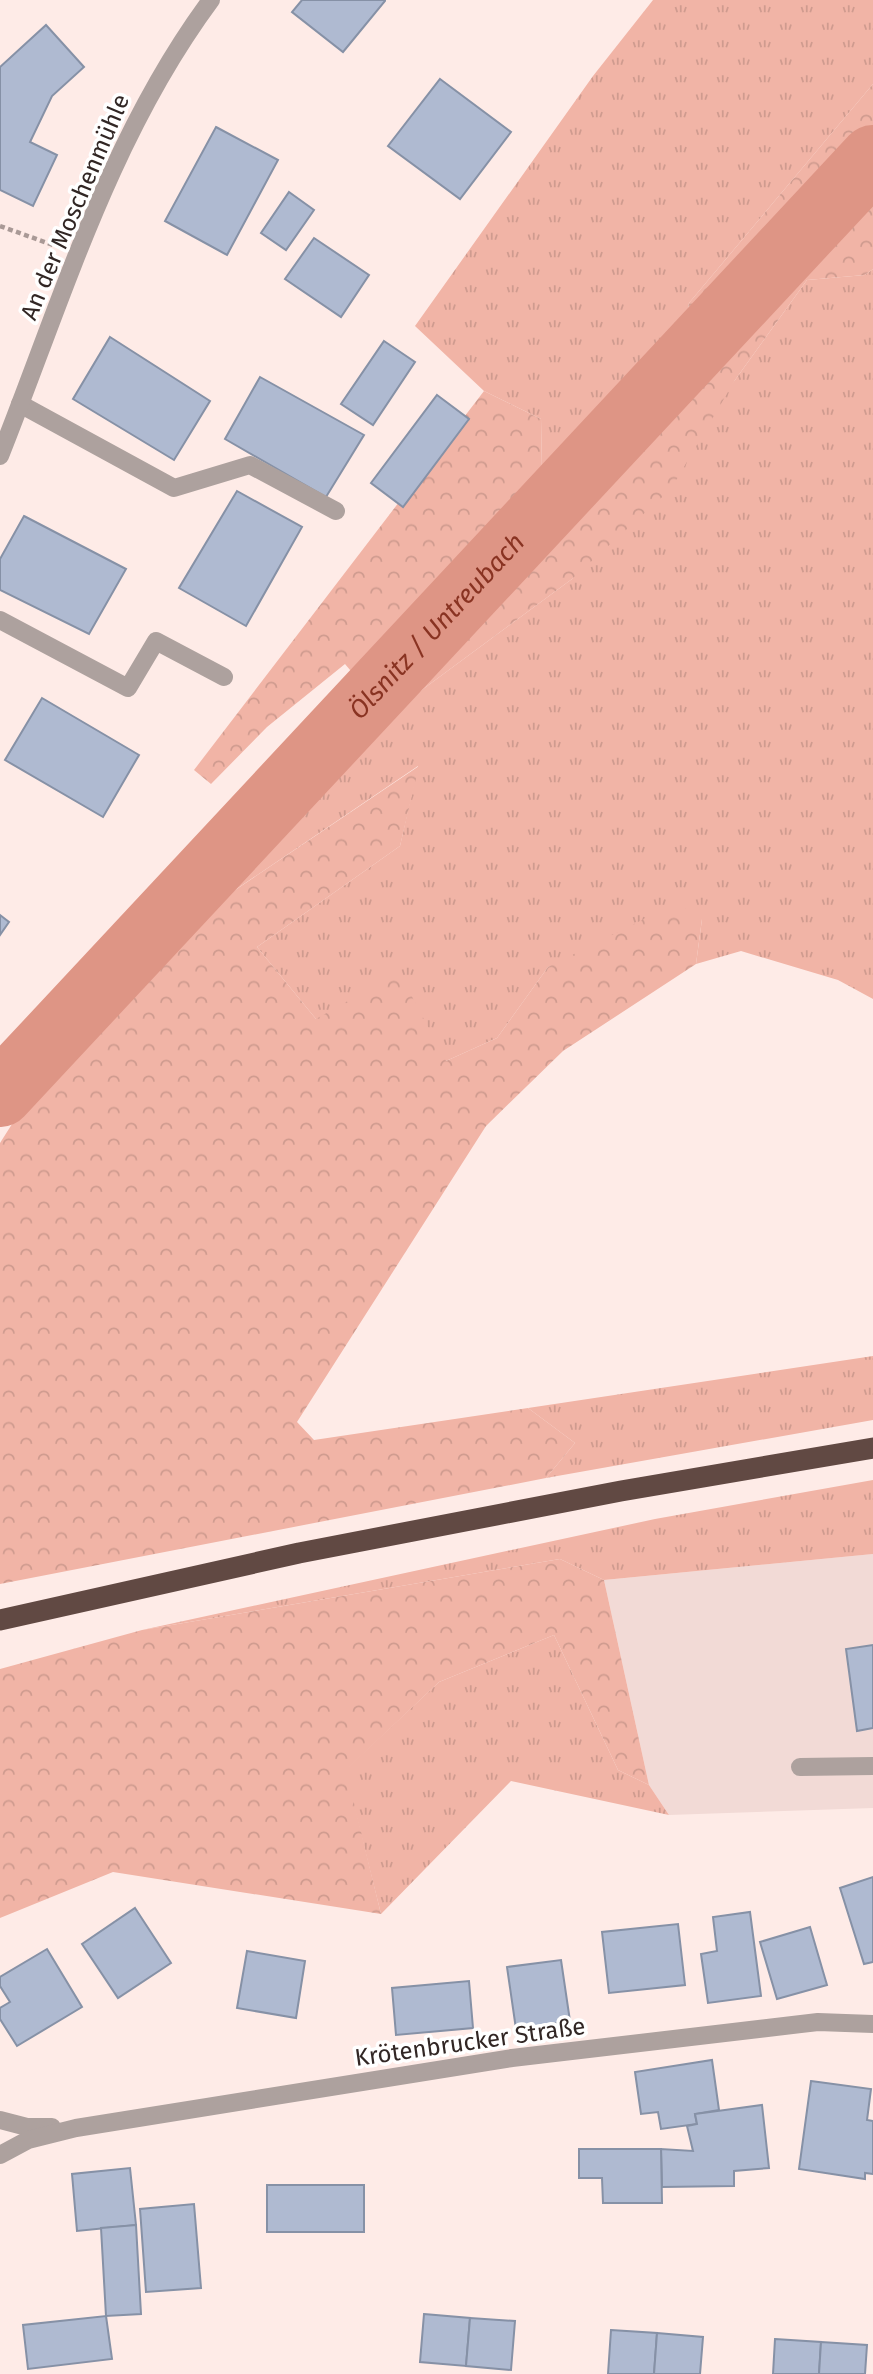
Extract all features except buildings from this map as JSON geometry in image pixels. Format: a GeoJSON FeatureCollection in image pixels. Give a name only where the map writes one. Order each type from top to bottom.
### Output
{"type":"FeatureCollection","features":[{"type":"Feature","properties":{"kind":"highway"},"geometry":{"type":"LineString","coordinates":[[0,1620],[299,1553],[621,1491],[873,1448]]}},
{"type":"Feature","properties":{"kind":"street","name":"An der Moschenmühle"},"geometry":{"type":"LineString","coordinates":[[0,456],[74,260],[135,119],[211,0]]}},
{"type":"Feature","properties":{"kind":"street"},"geometry":{"type":"LineString","coordinates":[[20,404],[174,488],[250,465],[336,511]]}},
{"type":"Feature","properties":{"kind":"street"},"geometry":{"type":"LineString","coordinates":[[0,620],[128,688],[156,641],[224,677]]}},
{"type":"Feature","properties":{"kind":"street"},"geometry":{"type":"LineString","coordinates":[[800,1767],[873,1766]]}},
{"type":"Feature","properties":{"kind":"street","name":"Krötenbrucker Straße"},"geometry":{"type":"LineString","coordinates":[[0,2155],[28,2140],[76,2128],[512,2058],[818,2022],[873,2024]]}},
{"type":"Feature","properties":{"kind":"street","name":"Krötenbrucker Straße"},"geometry":{"type":"LineString","coordinates":[[0,2120],[27,2127],[76,2128]]}},
{"type":"Feature","properties":{"kind":"path"},"geometry":{"type":"LineString","coordinates":[[0,226],[48,241],[74,260]]}},
{"type":"Feature","properties":{"kind":"shaded area"},"geometry":{"type":"Polygon","coordinates":[[[873,1554],[873,1808],[669,1815],[649,1785],[604,1580],[873,1554]]]}},
{"type":"Feature","properties":{"kind":"green space"},"geometry":{"type":"Polygon","coordinates":[[[653,0],[873,0],[873,84],[689,303],[672,396],[606,484],[542,473],[541,419],[484,391],[415,326],[593,76],[653,0]]]}},
{"type":"Feature","properties":{"kind":"green space"},"geometry":{"type":"Polygon","coordinates":[[[873,84],[873,269],[865,275],[807,280],[735,380],[671,489],[572,579],[388,715],[345,664],[267,727],[211,784],[194,770],[484,391],[541,419],[542,473],[606,483],[672,396],[689,303],[873,84]]]}},
{"type":"Feature","properties":{"kind":"green space"},"geometry":{"type":"Polygon","coordinates":[[[873,269],[873,999],[838,980],[741,951],[696,964],[702,919],[548,967],[497,1038],[446,1061],[316,1019],[257,947],[400,846],[418,766],[210,907],[388,715],[572,579],[735,380],[807,280],[865,275],[873,269]]]}},
{"type":"Feature","properties":{"kind":"green space"},"geometry":{"type":"Polygon","coordinates":[[[419,766],[400,846],[257,947],[316,1019],[399,972],[446,1061],[497,1038],[548,967],[676,903],[702,919],[696,964],[563,1051],[486,1126],[297,1422],[314,1440],[528,1408],[575,1443],[546,1478],[0,1584],[0,1143],[26,1102],[210,907],[419,766]]]}},
{"type":"Feature","properties":{"kind":"green space"},"geometry":{"type":"Polygon","coordinates":[[[873,1356],[873,1420],[546,1478],[575,1443],[528,1408],[873,1356]]]}},
{"type":"Feature","properties":{"kind":"green space"},"geometry":{"type":"Polygon","coordinates":[[[873,1480],[873,1554],[604,1580],[560,1559],[142,1630],[655,1519],[873,1480]]]}},
{"type":"Feature","properties":{"kind":"green space"},"geometry":{"type":"Polygon","coordinates":[[[560,1559],[604,1580],[649,1785],[618,1770],[554,1635],[439,1682],[346,1770],[381,1914],[113,1872],[0,1918],[0,1669],[142,1630],[560,1559]]]}},
{"type":"Feature","properties":{"kind":"green space"},"geometry":{"type":"Polygon","coordinates":[[[554,1635],[618,1770],[649,1785],[669,1815],[511,1781],[381,1914],[345,1770],[439,1682],[554,1635]]]}},
{"type":"Feature","properties":{"kind":"waterway","name":"Ölsnitz / Untreubach"},"geometry":{"type":"LineString","coordinates":[[0,1094],[873,158]]}}]}
